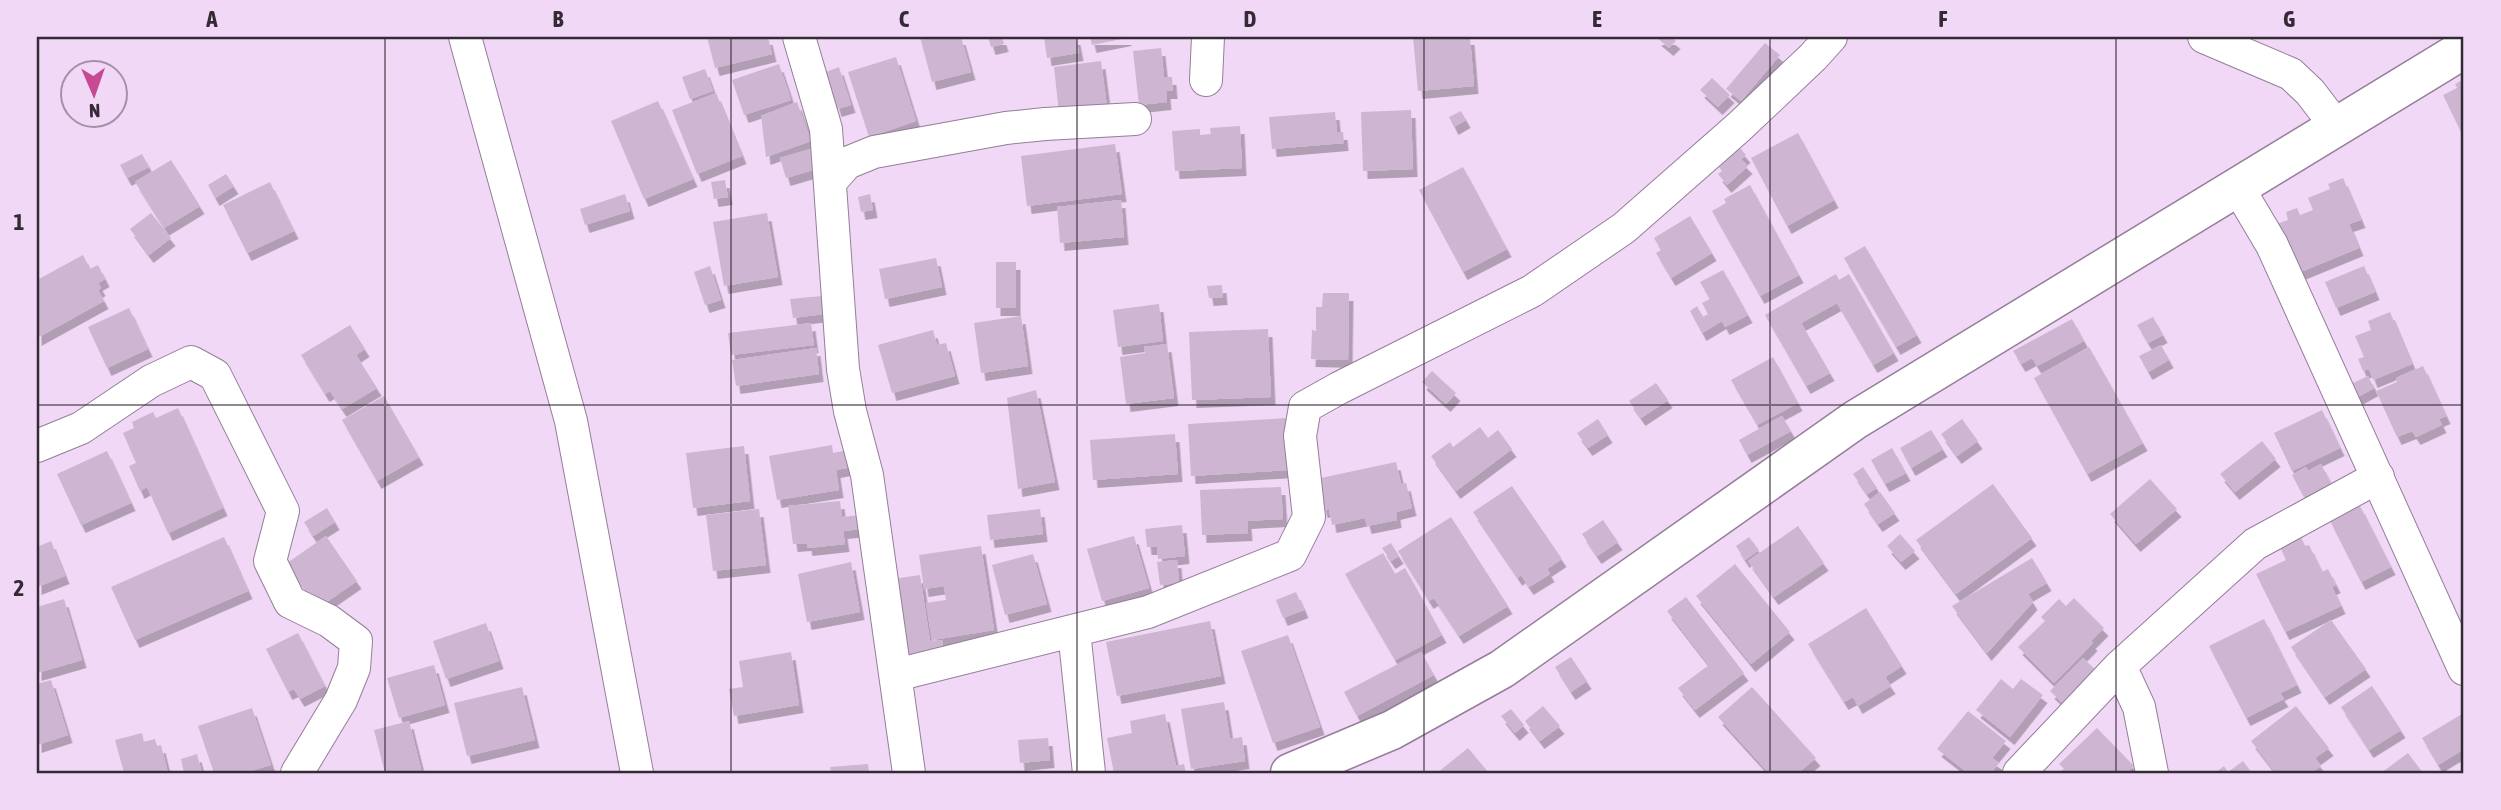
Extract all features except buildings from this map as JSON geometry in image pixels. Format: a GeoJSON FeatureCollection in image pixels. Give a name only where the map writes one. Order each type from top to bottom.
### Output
{"type":"FeatureCollection","features":[{"type":"Feature","properties":{"kind":"street"},"geometry":{"type":"LineString","coordinates":[[465,37],[571,421],[637,773]]}},
{"type":"Feature","properties":{"kind":"street"},"geometry":{"type":"LineString","coordinates":[[799,37],[826,129],[844,369],[850,411],[867,475],[909,773]]}},
{"type":"Feature","properties":{"kind":"street"},"geometry":{"type":"LineString","coordinates":[[1206,80],[1208,37]]}},
{"type":"Feature","properties":{"kind":"street"},"geometry":{"type":"LineString","coordinates":[[896,675],[1148,612],[1290,555],[1309,517],[1300,436],[1305,407],[1532,291],[1612,236],[1739,127],[1831,37]]}},
{"type":"Feature","properties":{"kind":"street"},"geometry":{"type":"LineString","coordinates":[[2204,37],[2291,74],[2310,92],[2336,125]]}},
{"type":"Feature","properties":{"kind":"street"},"geometry":{"type":"LineString","coordinates":[[1290,773],[1392,730],[1502,669],[1855,420],[2464,49]]}},
{"type":"Feature","properties":{"kind":"street"},"geometry":{"type":"LineString","coordinates":[[831,180],[848,163],[874,152],[1006,128],[1135,118]]}},
{"type":"Feature","properties":{"kind":"street"},"geometry":{"type":"LineString","coordinates":[[2237,186],[2272,244],[2464,669]]}},
{"type":"Feature","properties":{"kind":"street"},"geometry":{"type":"LineString","coordinates":[[37,446],[80,428],[150,381],[191,362],[215,375],[283,511],[270,561],[290,602],[329,621],[356,642],[354,668],[341,700],[297,773]]}},
{"type":"Feature","properties":{"kind":"street"},"geometry":{"type":"LineString","coordinates":[[2019,773],[2120,666],[2255,544],[2378,477]]}},
{"type":"Feature","properties":{"kind":"street"},"geometry":{"type":"LineString","coordinates":[[1074,631],[1089,773]]}},
{"type":"Feature","properties":{"kind":"street"},"geometry":{"type":"LineString","coordinates":[[2120,666],[2139,707],[2152,773]]}}]}
